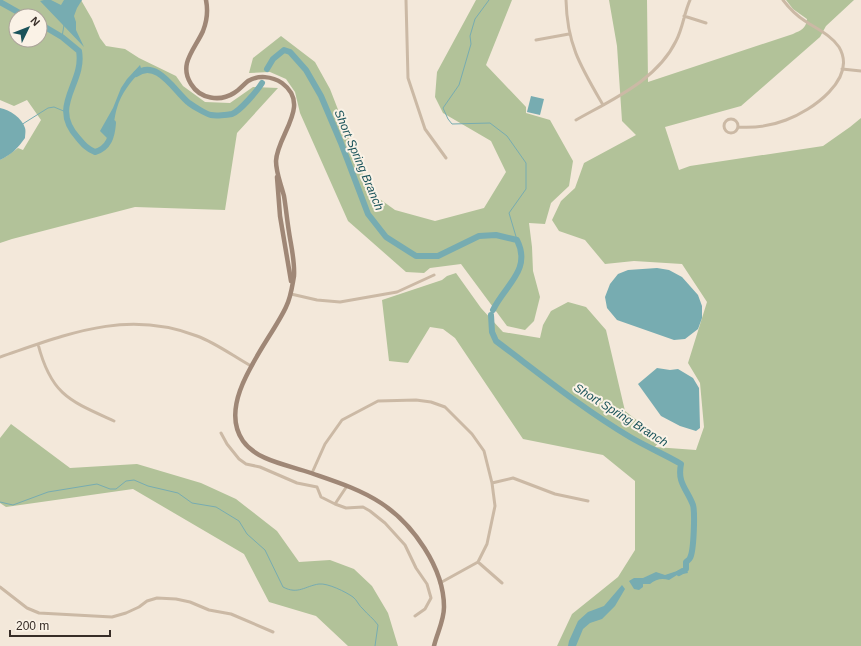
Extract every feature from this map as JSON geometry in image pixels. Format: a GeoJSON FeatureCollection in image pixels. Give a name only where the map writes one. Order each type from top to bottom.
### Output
{"type":"FeatureCollection","features":[{"type":"Feature","properties":{"kind":"street"},"geometry":{"type":"LineString","coordinates":[[206,0],[206,21],[203,31],[189,54],[187,61],[187,76],[193,88],[204,96],[216,99],[228,96],[247,82],[260,77],[276,79],[286,86],[292,97],[294,111],[279,145],[276,162],[277,193],[292,286]]}},
{"type":"Feature","properties":{"kind":"street"},"geometry":{"type":"LineString","coordinates":[[406,0],[408,78],[425,129],[446,158]]}},
{"type":"Feature","properties":{"kind":"street"},"geometry":{"type":"LineString","coordinates":[[566,0],[569,34],[576,55],[581,67],[603,105]]}},
{"type":"Feature","properties":{"kind":"street"},"geometry":{"type":"LineString","coordinates":[[576,120],[622,94],[651,73],[663,60],[676,41],[690,0]]}},
{"type":"Feature","properties":{"kind":"street"},"geometry":{"type":"LineString","coordinates":[[738,127],[765,126],[798,115],[814,105],[834,87],[839,79],[842,69],[842,54],[836,44],[828,36],[796,14],[783,0]]}},
{"type":"Feature","properties":{"kind":"street"},"geometry":{"type":"LineString","coordinates":[[684,16],[706,22]]}},
{"type":"Feature","properties":{"kind":"street"},"geometry":{"type":"LineString","coordinates":[[536,40],[569,34]]}},
{"type":"Feature","properties":{"kind":"street"},"geometry":{"type":"LineString","coordinates":[[842,69],[861,71]]}},
{"type":"Feature","properties":{"kind":"street"},"geometry":{"type":"LineString","coordinates":[[729,119],[733,119],[737,122],[738,127],[736,131],[730,133],[726,131],[724,124],[729,119]]}},
{"type":"Feature","properties":{"kind":"street"},"geometry":{"type":"LineString","coordinates":[[277,172],[284,196],[292,248],[294,275],[291,294],[287,305],[250,366],[239,395],[234,416],[238,432],[242,440],[261,456],[347,486],[379,502],[404,521],[419,540],[431,559],[440,583],[444,615],[434,646]]}},
{"type":"Feature","properties":{"kind":"street"},"geometry":{"type":"LineString","coordinates":[[286,250],[292,248]]}},
{"type":"Feature","properties":{"kind":"street"},"geometry":{"type":"LineString","coordinates":[[291,294],[317,300],[340,302],[397,292],[434,275]]}},
{"type":"Feature","properties":{"kind":"street"},"geometry":{"type":"LineString","coordinates":[[0,357],[83,330],[135,324],[165,327],[196,336],[208,341],[250,366]]}},
{"type":"Feature","properties":{"kind":"street"},"geometry":{"type":"LineString","coordinates":[[38,344],[46,370],[63,393],[78,405],[114,421]]}},
{"type":"Feature","properties":{"kind":"street"},"geometry":{"type":"LineString","coordinates":[[312,473],[325,444],[342,420],[378,401],[416,400],[431,402],[445,407],[472,434],[484,451],[492,483],[495,506],[487,544],[478,562],[440,583]]}},
{"type":"Feature","properties":{"kind":"street"},"geometry":{"type":"LineString","coordinates":[[221,433],[227,444],[242,462],[260,467],[297,483],[317,487],[321,497],[335,504],[346,508],[363,507],[390,528],[405,545],[412,562],[428,584],[431,593],[431,598],[425,609],[415,616]]}},
{"type":"Feature","properties":{"kind":"street"},"geometry":{"type":"LineString","coordinates":[[492,483],[513,478],[555,494],[588,501]]}},
{"type":"Feature","properties":{"kind":"street"},"geometry":{"type":"LineString","coordinates":[[335,504],[347,486]]}},
{"type":"Feature","properties":{"kind":"street"},"geometry":{"type":"LineString","coordinates":[[478,562],[502,583]]}},
{"type":"Feature","properties":{"kind":"street"},"geometry":{"type":"LineString","coordinates":[[0,587],[27,608],[39,612],[112,616],[126,613],[152,600],[161,598],[176,599],[190,602],[209,610],[231,614],[273,632]]}},
{"type":"Feature","properties":{"kind":"green space"},"geometry":{"type":"Polygon","coordinates":[[[0,0],[81,0],[92,19],[100,38],[106,46],[125,49],[139,58],[176,76],[183,86],[205,102],[230,103],[253,87],[278,88],[237,133],[225,210],[135,207],[0,243],[0,160],[18,148],[23,150],[41,120],[27,100],[14,106],[0,100],[0,0]]]}},
{"type":"Feature","properties":{"kind":"green space"},"geometry":{"type":"Polygon","coordinates":[[[476,0],[512,0],[486,65],[526,107],[526,113],[550,120],[573,161],[569,186],[551,203],[545,224],[529,223],[533,271],[540,297],[534,321],[525,330],[507,326],[461,264],[430,268],[424,273],[406,272],[348,221],[300,113],[295,92],[286,79],[270,72],[249,73],[253,58],[281,36],[315,62],[330,89],[370,192],[395,210],[435,221],[484,208],[506,172],[491,141],[443,113],[435,97],[437,72],[476,0]]]}},
{"type":"Feature","properties":{"kind":"green space"},"geometry":{"type":"Polygon","coordinates":[[[609,0],[647,0],[648,82],[793,34],[801,30],[806,25],[807,19],[793,9],[786,0],[854,0],[826,26],[820,37],[741,106],[665,127],[679,170],[690,166],[823,146],[861,118],[861,646],[557,646],[572,614],[618,577],[635,550],[635,481],[603,455],[523,439],[455,338],[443,329],[430,327],[408,363],[389,361],[382,300],[442,280],[447,276],[456,273],[481,308],[503,332],[540,338],[543,325],[551,311],[568,302],[586,307],[606,330],[625,411],[661,439],[655,447],[696,450],[704,427],[700,383],[688,363],[707,302],[682,264],[634,261],[605,264],[585,240],[559,231],[552,220],[561,201],[575,188],[584,163],[636,135],[622,121],[617,46],[609,0]]]}},
{"type":"Feature","properties":{"kind":"green space"},"geometry":{"type":"Polygon","coordinates":[[[11,424],[70,468],[137,464],[201,483],[236,499],[277,531],[299,562],[330,560],[354,569],[372,586],[388,613],[398,646],[348,646],[316,616],[269,602],[244,554],[133,489],[6,507],[0,503],[0,438],[11,424]]]}},
{"type":"Feature","properties":{"kind":"water"},"geometry":{"type":"Polygon","coordinates":[[[51,0],[61,5],[64,0],[82,0],[74,16],[76,30],[84,47],[48,8],[40,1],[51,0]]]}},
{"type":"Feature","properties":{"kind":"water"},"geometry":{"type":"Polygon","coordinates":[[[140,65],[142,71],[130,83],[121,98],[113,127],[107,138],[100,131],[113,108],[121,88],[140,65]]]}},
{"type":"Feature","properties":{"kind":"water"},"geometry":{"type":"Polygon","coordinates":[[[531,96],[544,99],[540,115],[527,112],[531,96]]]}},
{"type":"Feature","properties":{"kind":"water"},"geometry":{"type":"Polygon","coordinates":[[[0,108],[12,113],[21,121],[25,128],[25,138],[11,153],[0,160],[0,108]]]}},
{"type":"Feature","properties":{"kind":"water"},"geometry":{"type":"Polygon","coordinates":[[[657,268],[669,270],[682,277],[698,295],[702,306],[702,318],[698,329],[685,339],[674,340],[617,320],[607,308],[605,297],[610,284],[618,274],[628,270],[657,268]]]}},
{"type":"Feature","properties":{"kind":"water"},"geometry":{"type":"Polygon","coordinates":[[[657,368],[670,370],[678,369],[693,378],[699,388],[700,428],[696,431],[680,426],[661,416],[638,384],[657,368]]]}},
{"type":"Feature","properties":{"kind":"water"},"geometry":{"type":"Polygon","coordinates":[[[686,568],[688,573],[677,575],[669,580],[659,579],[650,584],[643,584],[643,587],[639,590],[634,589],[629,581],[634,578],[643,578],[656,572],[665,575],[686,568]]]}},
{"type":"Feature","properties":{"kind":"water"},"geometry":{"type":"Polygon","coordinates":[[[622,585],[625,589],[615,606],[602,619],[590,623],[583,629],[576,646],[568,646],[578,621],[588,612],[604,606],[622,585]]]}},
{"type":"Feature","properties":{"kind":"waterway"},"geometry":{"type":"LineString","coordinates":[[489,0],[475,19],[470,36],[471,44],[459,85],[443,108],[452,124],[490,123],[507,136],[526,163],[526,189],[509,213],[517,240]]}},
{"type":"Feature","properties":{"kind":"waterway","name":"Short Spring Branch"},"geometry":{"type":"LineString","coordinates":[[0,2],[11,8]]}},
{"type":"Feature","properties":{"kind":"waterway"},"geometry":{"type":"LineString","coordinates":[[62,37],[64,25]]}},
{"type":"Feature","properties":{"kind":"waterway","name":"Short Spring Branch"},"geometry":{"type":"LineString","coordinates":[[48,29],[62,37],[79,51],[77,74],[67,105],[66,115],[70,126],[78,138],[83,144],[95,152],[100,150],[104,148],[109,141],[113,123]]}},
{"type":"Feature","properties":{"kind":"waterway","name":"Short Spring Branch"},"geometry":{"type":"LineString","coordinates":[[267,69],[273,59],[284,50],[290,52],[306,70],[321,96],[368,214],[386,237],[416,256],[438,256],[479,236],[496,235],[517,240],[521,251],[519,269],[493,310]]}},
{"type":"Feature","properties":{"kind":"waterway","name":"Short Spring Branch"},"geometry":{"type":"LineString","coordinates":[[136,74],[144,70],[151,70],[158,73],[165,78],[189,103],[203,112],[213,115],[232,114],[248,100],[262,83]]}},
{"type":"Feature","properties":{"kind":"waterway"},"geometry":{"type":"LineString","coordinates":[[21,125],[48,108],[54,107],[66,112]]}},
{"type":"Feature","properties":{"kind":"waterway","name":"Short Spring Branch"},"geometry":{"type":"LineString","coordinates":[[491,315],[492,332],[496,341],[595,415],[630,437],[681,464],[681,481],[693,505],[694,523],[690,559],[686,562],[686,569],[679,573]]}},
{"type":"Feature","properties":{"kind":"waterway"},"geometry":{"type":"LineString","coordinates":[[0,502],[13,505],[48,492],[97,484],[110,489],[116,489],[126,481],[134,480],[148,486],[178,493],[192,503],[216,507],[239,521],[247,534],[265,550],[283,587],[297,590],[323,584],[337,588],[353,597],[378,625],[375,646]]}}]}
